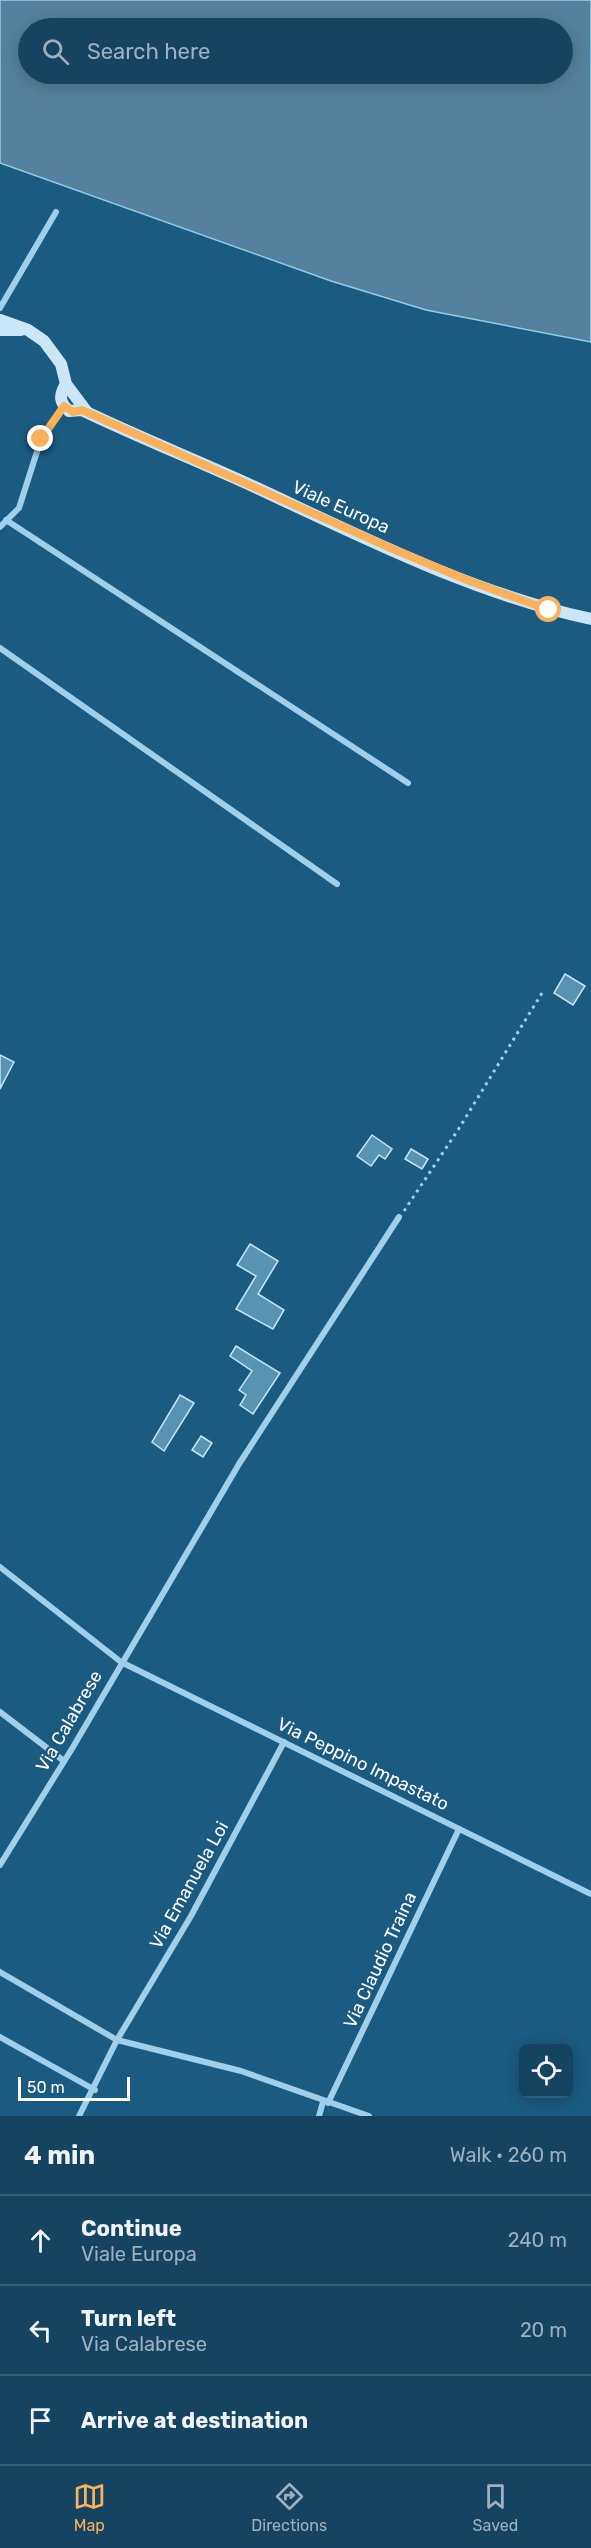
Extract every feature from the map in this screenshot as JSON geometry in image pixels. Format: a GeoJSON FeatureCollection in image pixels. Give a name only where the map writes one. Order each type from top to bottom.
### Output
{"type":"FeatureCollection","features":[{"type":"Feature","properties":{"kind":"street"},"geometry":{"type":"LineString","coordinates":[[0,308],[56,212]]}},
{"type":"Feature","properties":{"kind":"street"},"geometry":{"type":"LineString","coordinates":[[0,320],[28,330],[44,341],[61,364],[66,384],[85,411]]}},
{"type":"Feature","properties":{"kind":"street"},"geometry":{"type":"LineString","coordinates":[[0,330],[28,330]]}},
{"type":"Feature","properties":{"kind":"street"},"geometry":{"type":"LineString","coordinates":[[0,527],[19,508],[41,439],[64,406],[60,393],[66,384]]}},
{"type":"Feature","properties":{"kind":"street","name":"Viale Europa"},"geometry":{"type":"LineString","coordinates":[[64,406],[73,412],[85,411],[313,515],[467,580],[549,610],[591,619]]}},
{"type":"Feature","properties":{"kind":"street"},"geometry":{"type":"LineString","coordinates":[[6,520],[408,783]]}},
{"type":"Feature","properties":{"kind":"street"},"geometry":{"type":"LineString","coordinates":[[0,648],[337,884]]}},
{"type":"Feature","properties":{"kind":"street"},"geometry":{"type":"LineString","coordinates":[[121,1662],[239,1464],[399,1217]]}},
{"type":"Feature","properties":{"kind":"street","name":"Via Calabrese"},"geometry":{"type":"LineString","coordinates":[[0,1567],[121,1662],[64,1761],[2,1857],[0,1865]]}},
{"type":"Feature","properties":{"kind":"street","name":"Via Peppino Impastato"},"geometry":{"type":"LineString","coordinates":[[121,1662],[591,1893]]}},
{"type":"Feature","properties":{"kind":"street"},"geometry":{"type":"LineString","coordinates":[[0,1712],[64,1761]]}},
{"type":"Feature","properties":{"kind":"street","name":"Via Emanuela Loi"},"geometry":{"type":"LineString","coordinates":[[117,2040],[191,1916],[284,1742]]}},
{"type":"Feature","properties":{"kind":"street","name":"Via Claudio Traina"},"geometry":{"type":"LineString","coordinates":[[318,2116],[459,1828]]}},
{"type":"Feature","properties":{"kind":"street"},"geometry":{"type":"LineString","coordinates":[[0,1972],[117,2040],[241,2071],[369,2116]]}},
{"type":"Feature","properties":{"kind":"street"},"geometry":{"type":"LineString","coordinates":[[0,2037],[95,2090]]}},
{"type":"Feature","properties":{"kind":"street"},"geometry":{"type":"LineString","coordinates":[[79,2116],[95,2090],[117,2040]]}},
{"type":"Feature","properties":{"kind":"path"},"geometry":{"type":"LineString","coordinates":[[399,1217],[458,1130],[542,993]]}},
{"type":"Feature","properties":{"kind":"water"},"geometry":{"type":"Polygon","coordinates":[[[0,0],[591,0],[591,342],[426,310],[331,281],[0,163],[0,0]]]}},
{"type":"Feature","properties":{"kind":"building"},"geometry":{"type":"Polygon","coordinates":[[[565,974],[585,986],[573,1005],[554,993],[565,974]]]}},
{"type":"Feature","properties":{"kind":"building"},"geometry":{"type":"Polygon","coordinates":[[[0,1055],[14,1062],[0,1089],[0,1055]]]}},
{"type":"Feature","properties":{"kind":"building"},"geometry":{"type":"Polygon","coordinates":[[[372,1135],[392,1149],[385,1159],[379,1155],[371,1166],[357,1156],[372,1135]]]}},
{"type":"Feature","properties":{"kind":"building"},"geometry":{"type":"Polygon","coordinates":[[[411,1149],[428,1159],[422,1169],[405,1159],[411,1149]]]}},
{"type":"Feature","properties":{"kind":"building"},"geometry":{"type":"Polygon","coordinates":[[[250,1244],[278,1261],[258,1294],[284,1310],[273,1329],[236,1309],[256,1276],[237,1265],[250,1244]]]}},
{"type":"Feature","properties":{"kind":"building"},"geometry":{"type":"Polygon","coordinates":[[[236,1346],[280,1373],[253,1414],[240,1405],[246,1395],[239,1390],[252,1371],[230,1356],[236,1346]]]}},
{"type":"Feature","properties":{"kind":"building"},"geometry":{"type":"Polygon","coordinates":[[[180,1395],[194,1403],[164,1451],[152,1442],[180,1395]]]}},
{"type":"Feature","properties":{"kind":"building"},"geometry":{"type":"Polygon","coordinates":[[[201,1436],[212,1443],[203,1457],[192,1450],[201,1436]]]}},
{"type":"Feature","properties":{"kind":"route"},"geometry":{"type":"LineString","coordinates":[[41,439],[64,406],[73,412],[82,410],[313,515],[467,580],[549,610]]}}]}
